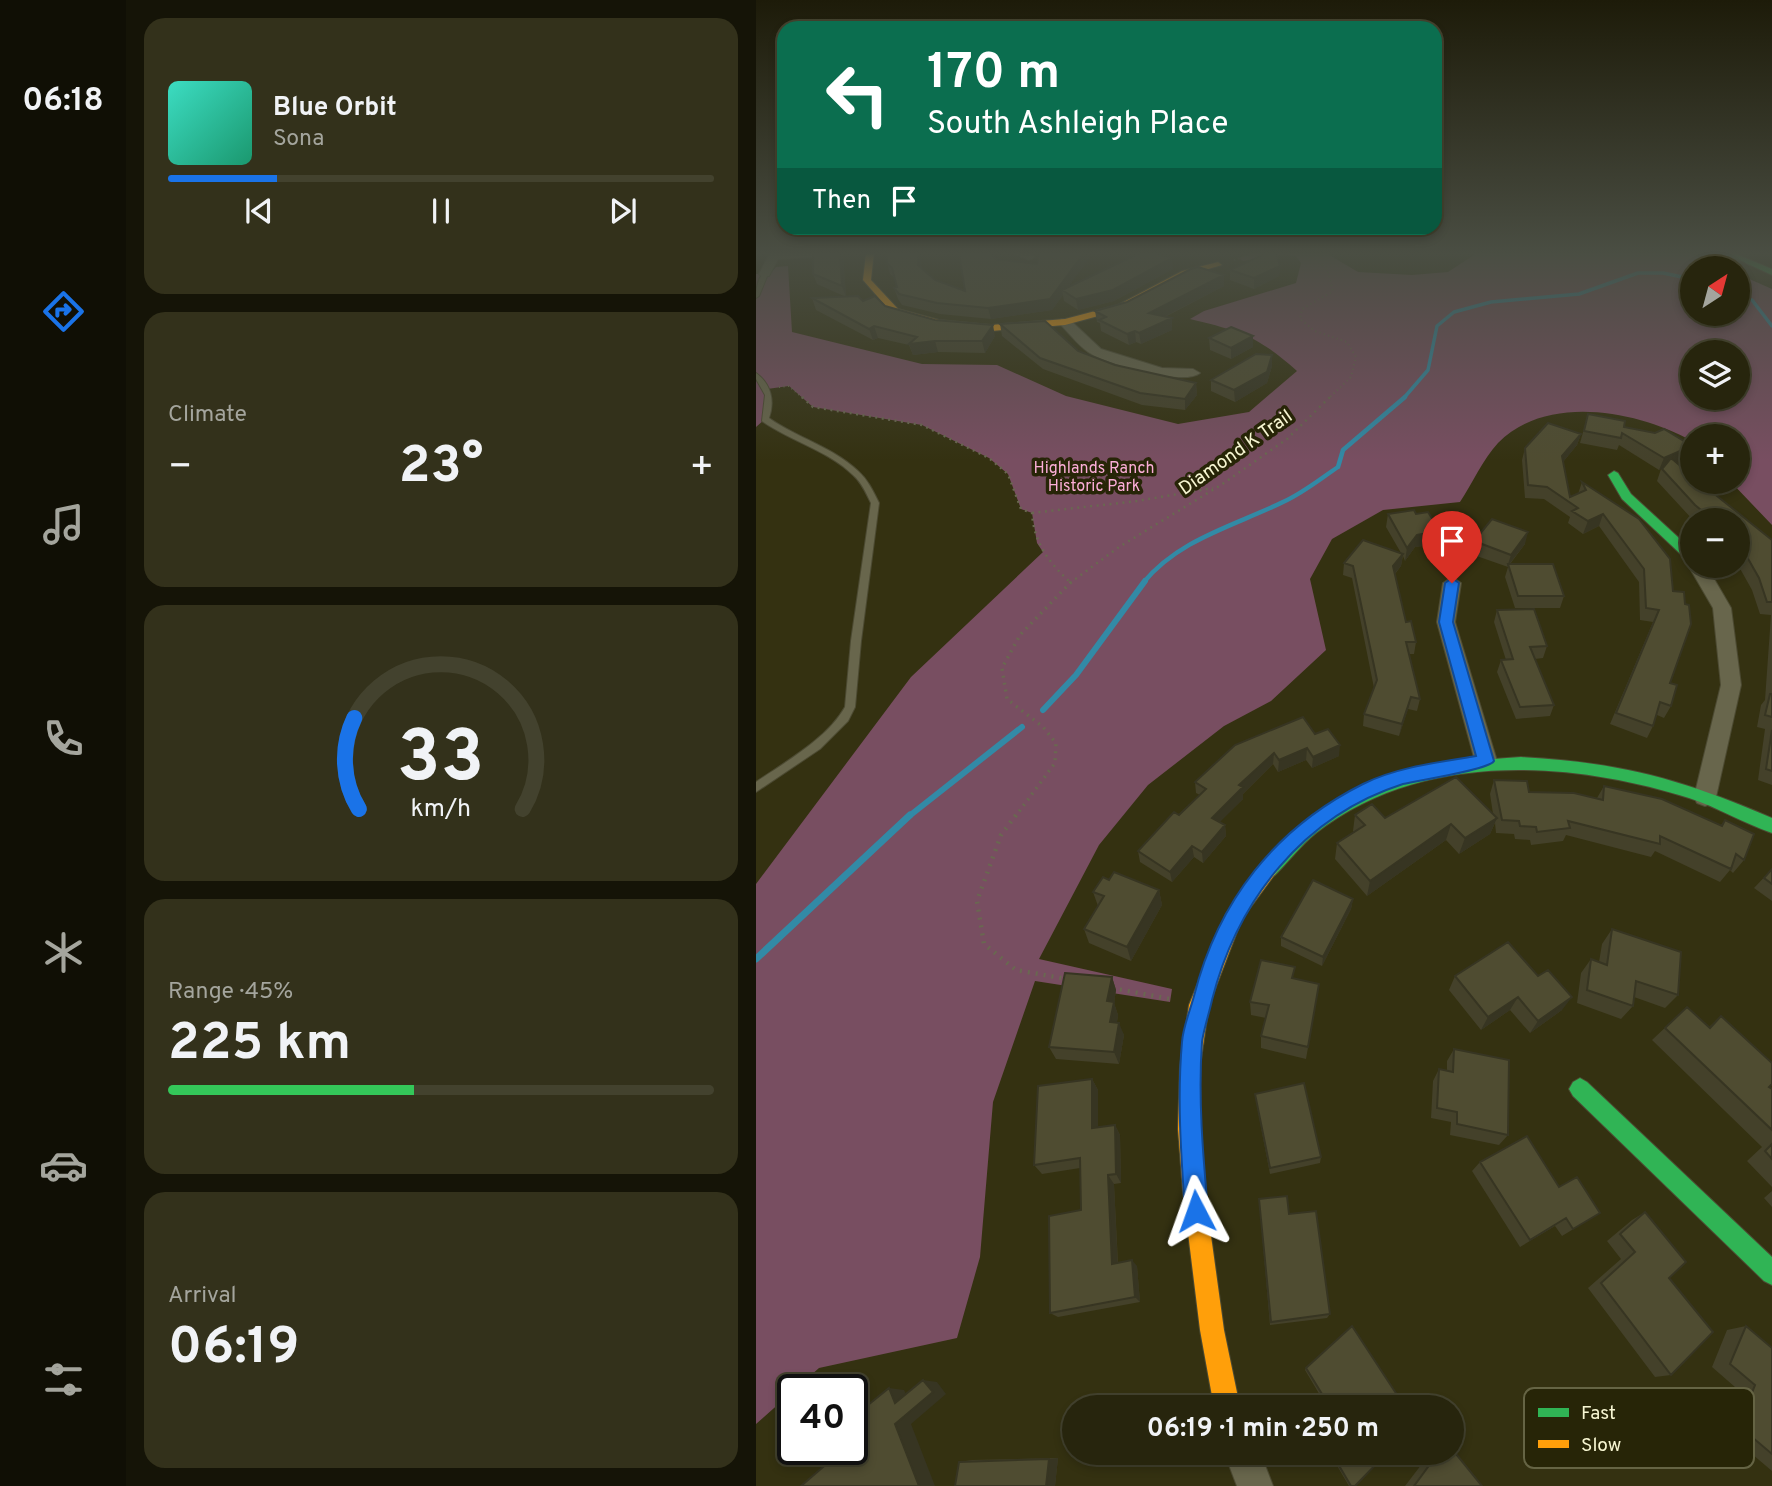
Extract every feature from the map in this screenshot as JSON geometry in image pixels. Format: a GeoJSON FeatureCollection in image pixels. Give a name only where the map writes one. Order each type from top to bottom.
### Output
{"type":"FeatureCollection","features":[{"type":"Feature","properties":{"kind":"street"},"geometry":{"type":"LineString","coordinates":[[937,322],[991,328],[1061,322]]}},
{"type":"Feature","properties":{"kind":"street"},"geometry":{"type":"LineString","coordinates":[[1065,322],[1096,352],[1161,372],[1193,373]]}},
{"type":"Feature","properties":{"kind":"street"},"geometry":{"type":"LineString","coordinates":[[1614,475],[1626,496],[1680,546]]}},
{"type":"Feature","properties":{"kind":"street"},"geometry":{"type":"LineString","coordinates":[[1705,578],[1722,608],[1731,685],[1705,797]]}},
{"type":"Feature","properties":{"kind":"street"},"geometry":{"type":"LineString","coordinates":[[1452,583],[1446,622],[1486,761]]}},
{"type":"Feature","properties":{"kind":"street"},"geometry":{"type":"LineString","coordinates":[[1224,1395],[1215,1361],[1190,1129],[1192,1040],[1210,970],[1239,905],[1257,878],[1300,834],[1370,788],[1426,771],[1486,761],[1530,761],[1601,770],[1705,797],[1772,826]]}},
{"type":"Feature","properties":{"kind":"street"},"geometry":{"type":"LineString","coordinates":[[1580,1089],[1772,1273]]}},
{"type":"Feature","properties":{"kind":"street"},"geometry":{"type":"LineString","coordinates":[[1247,1465],[1255,1486]]}},
{"type":"Feature","properties":{"kind":"lane"},"geometry":{"type":"LineString","coordinates":[[756,374],[767,389],[770,401],[765,419],[756,428]]}},
{"type":"Feature","properties":{"kind":"lane"},"geometry":{"type":"LineString","coordinates":[[756,788],[816,746],[844,718],[850,707],[875,503],[871,489],[850,468],[765,419]]}},
{"type":"Feature","properties":{"kind":"path","name":"Diamond K Trail"},"geometry":{"type":"LineString","coordinates":[[1069,980],[1016,970],[984,944],[976,901],[1001,835],[1055,764],[1056,743],[1043,727],[1007,699],[1002,668],[1020,635],[1071,583],[1119,547],[1216,488],[1287,439],[1351,377],[1356,357],[1347,342],[1315,331],[1304,322]]}},
{"type":"Feature","properties":{"kind":"path"},"geometry":{"type":"LineString","coordinates":[[767,389],[789,386],[813,407],[922,425],[989,458],[1008,474],[1021,509],[1032,513],[1061,505],[1135,501],[1191,488],[1216,488]]}},
{"type":"Feature","properties":{"kind":"path"},"geometry":{"type":"LineString","coordinates":[[1032,513],[1037,543],[1052,566],[1071,583]]}},
{"type":"Feature","properties":{"kind":"path"},"geometry":{"type":"LineString","coordinates":[[1108,987],[1199,1005]]}},
{"type":"Feature","properties":{"kind":"green space","name":"Highlands Ranch Historic Park"},"geometry":{"type":"Polygon","coordinates":[[[756,322],[791,322],[792,332],[922,364],[997,365],[1066,396],[1178,424],[1249,412],[1297,371],[1248,336],[1203,322],[1680,322],[1680,326],[1750,326],[1750,322],[1772,322],[1772,525],[1742,494],[1750,494],[1750,424],[1680,424],[1680,435],[1620,415],[1567,412],[1541,417],[1518,427],[1498,443],[1460,502],[1383,510],[1332,539],[1310,579],[1326,650],[1271,701],[1224,726],[1148,785],[1099,845],[1039,959],[1172,989],[1170,1002],[1035,981],[993,1102],[980,1257],[957,1338],[819,1368],[812,1374],[777,1374],[777,1405],[756,1424],[756,884],[911,677],[1043,552],[1037,543],[1032,513],[1021,509],[1008,474],[989,458],[922,425],[813,407],[789,386],[767,389],[765,419],[756,427],[756,322]]]}},
{"type":"Feature","properties":{"kind":"building"},"geometry":{"type":"Polygon","coordinates":[[[857,322],[993,325],[982,341],[909,344],[917,337],[874,326],[869,329],[857,322]]]}},
{"type":"Feature","properties":{"kind":"building"},"geometry":{"type":"Polygon","coordinates":[[[1046,322],[1078,351],[1115,365],[1196,383],[1185,399],[1140,393],[1040,358],[1000,324],[1046,322]]]}},
{"type":"Feature","properties":{"kind":"building"},"geometry":{"type":"Polygon","coordinates":[[[1104,322],[1162,322],[1139,333],[1135,331],[1127,334],[1104,322]]]}},
{"type":"Feature","properties":{"kind":"building"},"geometry":{"type":"Polygon","coordinates":[[[1231,327],[1253,336],[1231,348],[1209,338],[1231,327]]]}},
{"type":"Feature","properties":{"kind":"building"},"geometry":{"type":"Polygon","coordinates":[[[1256,354],[1272,355],[1267,372],[1234,390],[1211,380],[1256,354]]]}},
{"type":"Feature","properties":{"kind":"building"},"geometry":{"type":"Polygon","coordinates":[[[1588,414],[1625,421],[1624,427],[1655,433],[1664,429],[1680,439],[1680,451],[1664,458],[1622,433],[1621,438],[1584,431],[1588,414]]]}},
{"type":"Feature","properties":{"kind":"building"},"geometry":{"type":"Polygon","coordinates":[[[1548,423],[1581,434],[1562,456],[1570,497],[1586,490],[1582,482],[1639,519],[1670,559],[1673,591],[1684,592],[1685,604],[1689,605],[1691,624],[1670,683],[1677,685],[1671,706],[1660,702],[1653,726],[1616,713],[1659,610],[1646,608],[1644,569],[1603,514],[1588,521],[1572,511],[1578,508],[1547,487],[1528,485],[1525,448],[1548,423]]]}},
{"type":"Feature","properties":{"kind":"building"},"geometry":{"type":"Polygon","coordinates":[[[1671,458],[1680,466],[1680,489],[1662,469],[1671,458]]]}},
{"type":"Feature","properties":{"kind":"building"},"geometry":{"type":"Polygon","coordinates":[[[1685,494],[1714,494],[1732,508],[1699,508],[1685,494]]]}},
{"type":"Feature","properties":{"kind":"building"},"geometry":{"type":"Polygon","coordinates":[[[1414,510],[1416,514],[1428,512],[1440,531],[1417,535],[1407,548],[1388,514],[1414,510]]]}},
{"type":"Feature","properties":{"kind":"building"},"geometry":{"type":"Polygon","coordinates":[[[1492,519],[1528,532],[1511,555],[1474,541],[1492,519]]]}},
{"type":"Feature","properties":{"kind":"building"},"geometry":{"type":"Polygon","coordinates":[[[1750,522],[1772,540],[1772,602],[1767,602],[1750,562],[1750,522]]]}},
{"type":"Feature","properties":{"kind":"building"},"geometry":{"type":"Polygon","coordinates":[[[1363,540],[1403,554],[1393,566],[1406,622],[1411,621],[1416,642],[1406,642],[1420,699],[1411,697],[1402,724],[1364,714],[1377,680],[1353,566],[1344,563],[1363,540]]]}},
{"type":"Feature","properties":{"kind":"building"},"geometry":{"type":"Polygon","coordinates":[[[1508,564],[1553,564],[1564,596],[1518,596],[1508,564]]]}},
{"type":"Feature","properties":{"kind":"building"},"geometry":{"type":"Polygon","coordinates":[[[1534,609],[1547,646],[1530,647],[1554,705],[1520,707],[1501,660],[1513,659],[1497,610],[1534,609]]]}},
{"type":"Feature","properties":{"kind":"building"},"geometry":{"type":"Polygon","coordinates":[[[1772,694],[1772,717],[1765,715],[1772,694]]]}},
{"type":"Feature","properties":{"kind":"building"},"geometry":{"type":"Polygon","coordinates":[[[1303,717],[1315,734],[1328,729],[1340,745],[1313,757],[1307,748],[1279,760],[1274,753],[1239,785],[1243,787],[1212,818],[1225,825],[1202,852],[1192,846],[1170,872],[1138,851],[1174,812],[1179,815],[1206,789],[1195,782],[1235,745],[1303,717]]]}},
{"type":"Feature","properties":{"kind":"building"},"geometry":{"type":"Polygon","coordinates":[[[1772,730],[1772,771],[1766,769],[1772,730]]]}},
{"type":"Feature","properties":{"kind":"building"},"geometry":{"type":"Polygon","coordinates":[[[1456,777],[1497,818],[1465,838],[1451,824],[1370,881],[1337,843],[1365,825],[1355,815],[1372,804],[1385,818],[1456,777]]]}},
{"type":"Feature","properties":{"kind":"building"},"geometry":{"type":"Polygon","coordinates":[[[1494,780],[1527,781],[1529,792],[1574,793],[1603,800],[1604,786],[1662,799],[1722,826],[1725,820],[1754,834],[1744,860],[1736,854],[1731,869],[1660,836],[1660,844],[1568,821],[1570,828],[1537,832],[1536,827],[1520,826],[1519,821],[1502,820],[1494,780]]]}},
{"type":"Feature","properties":{"kind":"building"},"geometry":{"type":"Polygon","coordinates":[[[1772,869],[1772,884],[1764,878],[1772,869]]]}},
{"type":"Feature","properties":{"kind":"building"},"geometry":{"type":"Polygon","coordinates":[[[1114,872],[1159,890],[1127,947],[1084,929],[1104,896],[1093,892],[1103,877],[1109,880],[1114,872]]]}},
{"type":"Feature","properties":{"kind":"building"},"geometry":{"type":"Polygon","coordinates":[[[1313,880],[1353,899],[1323,957],[1281,937],[1313,880]]]}},
{"type":"Feature","properties":{"kind":"building"},"geometry":{"type":"Polygon","coordinates":[[[1612,929],[1681,952],[1678,995],[1636,981],[1633,1006],[1587,990],[1591,959],[1607,965],[1612,929]]]}},
{"type":"Feature","properties":{"kind":"building"},"geometry":{"type":"Polygon","coordinates":[[[1508,942],[1538,976],[1548,970],[1572,997],[1538,1021],[1518,997],[1488,1017],[1455,976],[1508,942]]]}},
{"type":"Feature","properties":{"kind":"building"},"geometry":{"type":"Polygon","coordinates":[[[1261,960],[1295,967],[1292,978],[1319,984],[1308,1047],[1261,1036],[1269,1005],[1250,1002],[1261,960]]]}},
{"type":"Feature","properties":{"kind":"building"},"geometry":{"type":"Polygon","coordinates":[[[1065,973],[1112,977],[1107,1001],[1114,1002],[1110,1022],[1119,1023],[1114,1052],[1049,1047],[1065,973]]]}},
{"type":"Feature","properties":{"kind":"building"},"geometry":{"type":"Polygon","coordinates":[[[1687,1007],[1710,1028],[1721,1016],[1772,1063],[1772,1084],[1769,1087],[1772,1089],[1772,1130],[1665,1028],[1687,1007]]]}},
{"type":"Feature","properties":{"kind":"building"},"geometry":{"type":"Polygon","coordinates":[[[1454,1049],[1509,1060],[1508,1135],[1457,1124],[1457,1112],[1437,1108],[1439,1069],[1453,1072],[1454,1049]]]}},
{"type":"Feature","properties":{"kind":"building"},"geometry":{"type":"Polygon","coordinates":[[[1092,1079],[1092,1128],[1115,1125],[1116,1174],[1108,1175],[1112,1264],[1132,1260],[1135,1297],[1050,1313],[1049,1216],[1081,1210],[1080,1158],[1034,1165],[1038,1086],[1092,1079]]]}},
{"type":"Feature","properties":{"kind":"building"},"geometry":{"type":"Polygon","coordinates":[[[1304,1083],[1321,1157],[1270,1168],[1255,1094],[1304,1083]]]}},
{"type":"Feature","properties":{"kind":"building"},"geometry":{"type":"Polygon","coordinates":[[[1527,1136],[1559,1187],[1577,1177],[1600,1213],[1573,1229],[1566,1218],[1530,1240],[1480,1162],[1527,1136]]]}},
{"type":"Feature","properties":{"kind":"building"},"geometry":{"type":"Polygon","coordinates":[[[1772,1144],[1772,1159],[1765,1151],[1772,1144]]]}},
{"type":"Feature","properties":{"kind":"building"},"geometry":{"type":"Polygon","coordinates":[[[1287,1196],[1289,1214],[1316,1211],[1330,1314],[1271,1322],[1259,1199],[1287,1196]]]}},
{"type":"Feature","properties":{"kind":"building"},"geometry":{"type":"Polygon","coordinates":[[[1645,1212],[1686,1262],[1669,1278],[1713,1332],[1671,1375],[1601,1283],[1635,1252],[1620,1234],[1645,1212]]]}},
{"type":"Feature","properties":{"kind":"building"},"geometry":{"type":"Polygon","coordinates":[[[1352,1326],[1397,1395],[1323,1395],[1306,1368],[1352,1326]]]}},
{"type":"Feature","properties":{"kind":"building"},"geometry":{"type":"Polygon","coordinates":[[[1746,1326],[1772,1348],[1772,1454],[1754,1439],[1755,1385],[1730,1364],[1746,1326]]]}},
{"type":"Feature","properties":{"kind":"building"},"geometry":{"type":"Polygon","coordinates":[[[923,1380],[933,1392],[895,1424],[919,1486],[801,1486],[825,1465],[868,1465],[868,1405],[889,1388],[895,1403],[923,1380]]]}},
{"type":"Feature","properties":{"kind":"building"},"geometry":{"type":"Polygon","coordinates":[[[1049,1459],[1046,1486],[955,1486],[959,1462],[1049,1459]]]}},
{"type":"Feature","properties":{"kind":"building"},"geometry":{"type":"Polygon","coordinates":[[[1464,1464],[1482,1486],[1414,1486],[1429,1465],[1464,1464]]]}},
{"type":"Feature","properties":{"kind":"building"},"geometry":{"type":"Polygon","coordinates":[[[1339,1465],[1375,1465],[1355,1486],[1351,1486],[1339,1465]]]}},
{"type":"Feature","properties":{"kind":"waterway"},"geometry":{"type":"LineString","coordinates":[[1404,398],[1428,370],[1437,326],[1441,322]]}},
{"type":"Feature","properties":{"kind":"waterway"},"geometry":{"type":"LineString","coordinates":[[1769,322],[1772,326]]}},
{"type":"Feature","properties":{"kind":"waterway"},"geometry":{"type":"LineString","coordinates":[[1143,583],[1157,568],[1190,544],[1290,498],[1338,467],[1343,450],[1404,398]]}},
{"type":"Feature","properties":{"kind":"waterway"},"geometry":{"type":"LineString","coordinates":[[1043,710],[1076,675],[1145,581]]}},
{"type":"Feature","properties":{"kind":"waterway"},"geometry":{"type":"LineString","coordinates":[[908,817],[1022,727]]}},
{"type":"Feature","properties":{"kind":"waterway"},"geometry":{"type":"LineString","coordinates":[[756,959],[910,815]]}},
{"type":"Feature","properties":{"kind":"traffic: fast"},"geometry":{"type":"LineString","coordinates":[[1614,475],[1626,496],[1680,546]]}},
{"type":"Feature","properties":{"kind":"traffic: fast"},"geometry":{"type":"LineString","coordinates":[[1269,870],[1309,829],[1356,799],[1408,778],[1463,767],[1521,763],[1578,766],[1635,776],[1699,795],[1772,826]]}},
{"type":"Feature","properties":{"kind":"traffic: fast"},"geometry":{"type":"LineString","coordinates":[[1580,1089],[1772,1273]]}},
{"type":"Feature","properties":{"kind":"traffic: slow"},"geometry":{"type":"LineString","coordinates":[[937,322],[991,328],[1061,322]]}},
{"type":"Feature","properties":{"kind":"traffic: slow"},"geometry":{"type":"LineString","coordinates":[[1225,1395],[1212,1330],[1194,1192],[1189,1129],[1190,1066],[1199,1005],[1235,914],[1269,870]]}},
{"type":"Feature","properties":{"kind":"route"},"geometry":{"type":"LineString","coordinates":[[1196,1211],[1190,1129],[1192,1040],[1210,970],[1239,905],[1257,878],[1300,834],[1323,816],[1370,788],[1426,771],[1486,761],[1446,622],[1452,583]]}}]}
